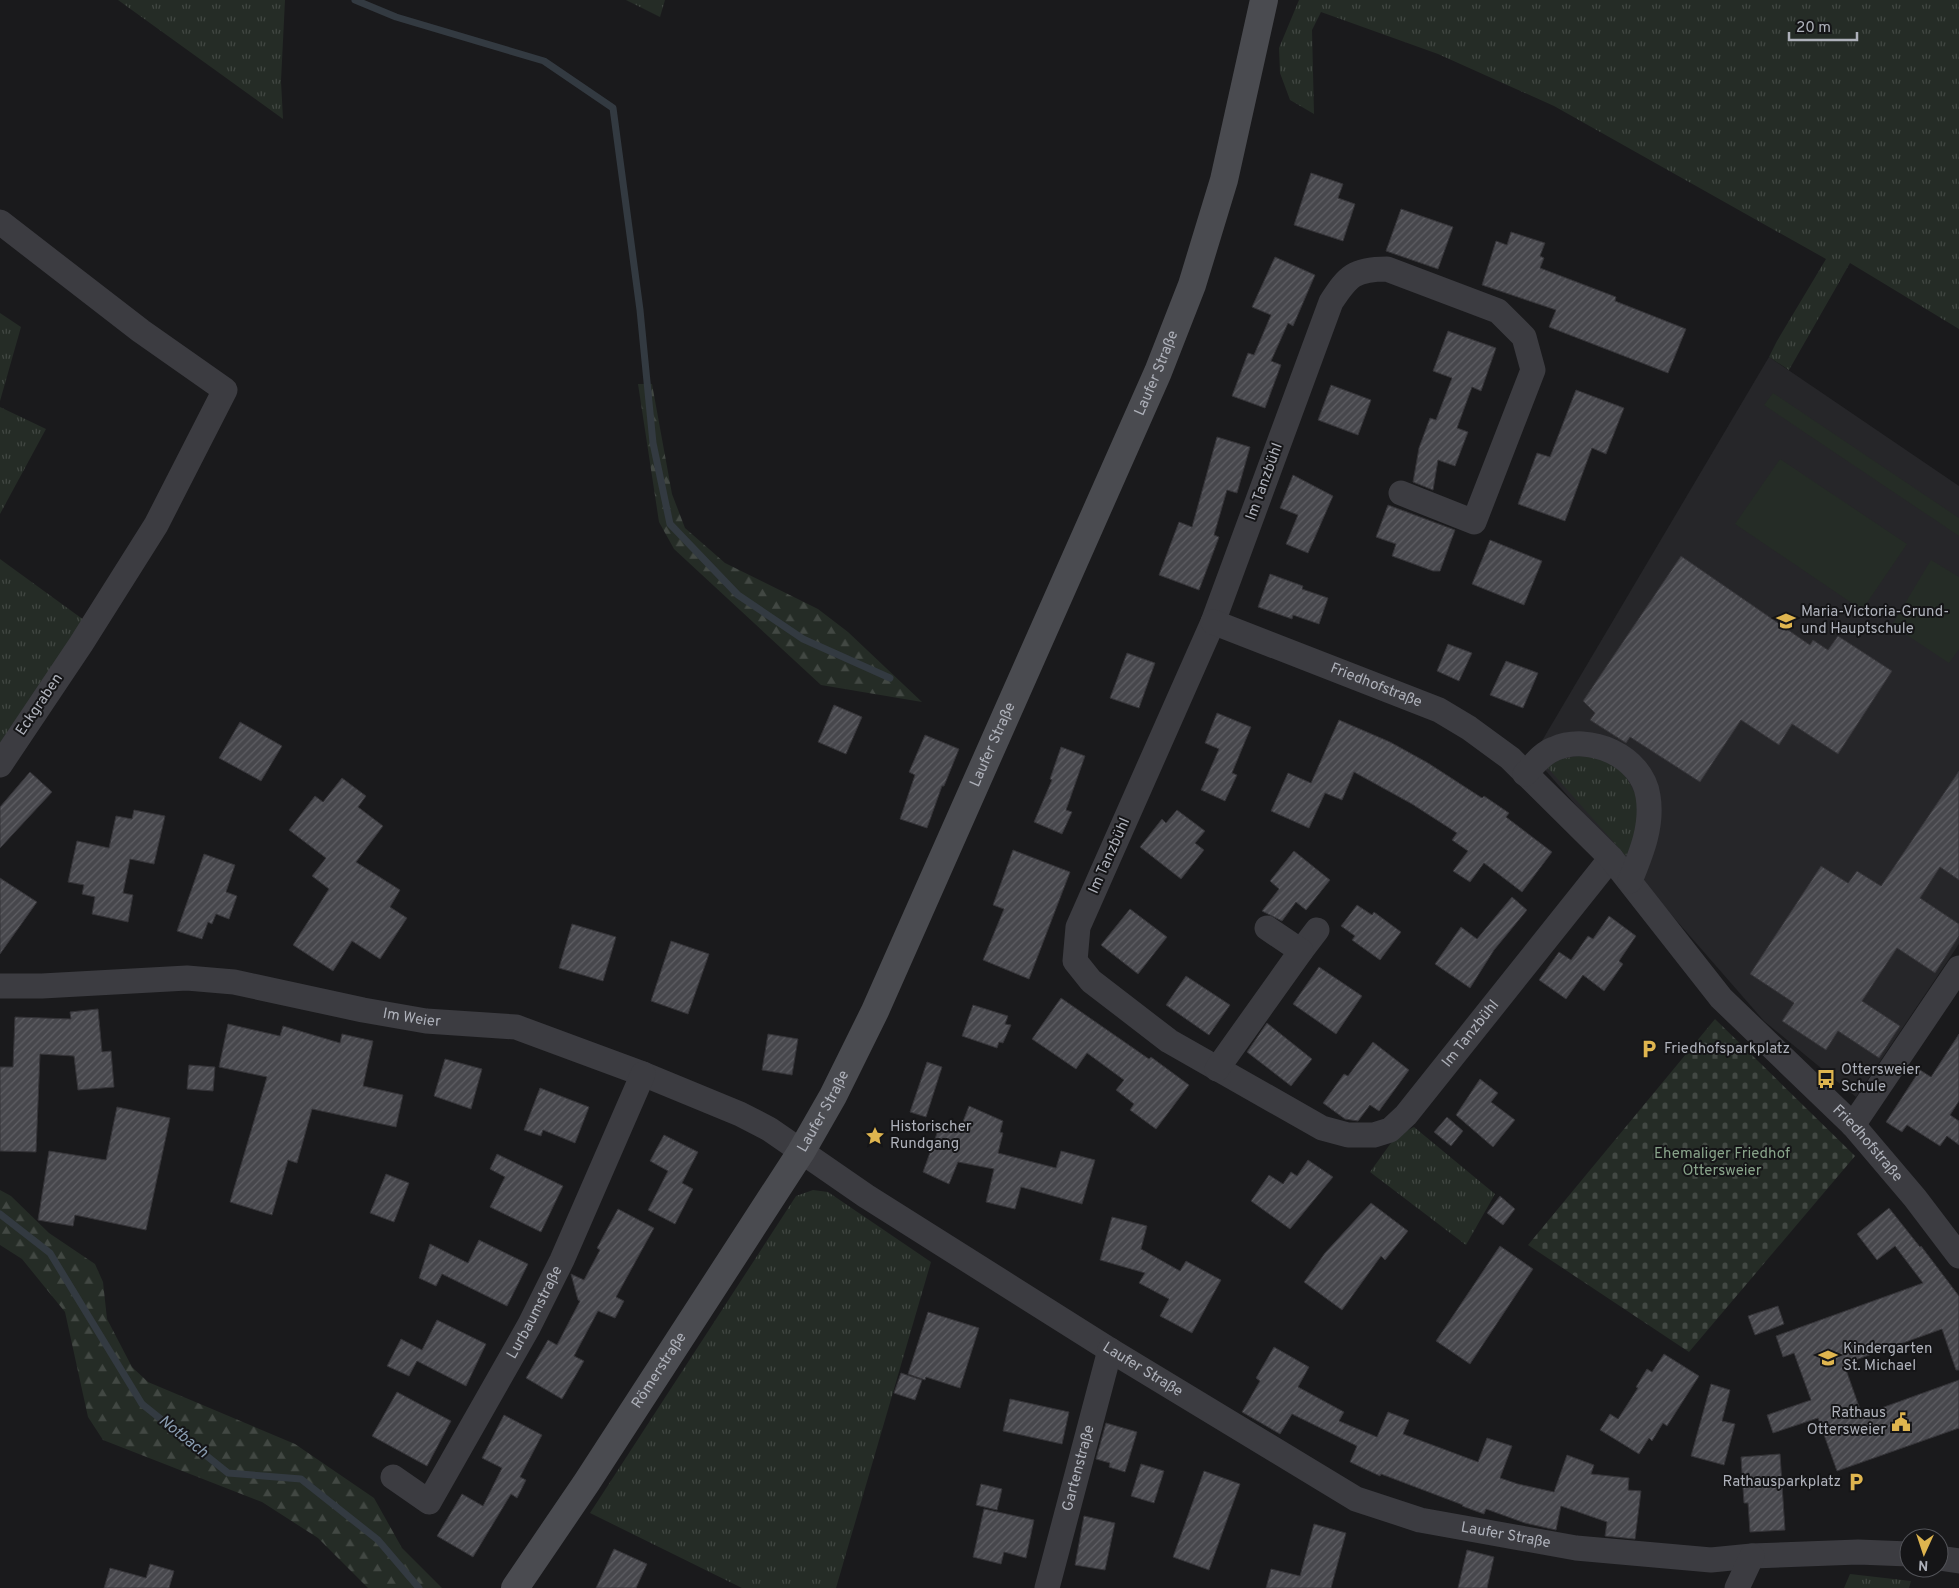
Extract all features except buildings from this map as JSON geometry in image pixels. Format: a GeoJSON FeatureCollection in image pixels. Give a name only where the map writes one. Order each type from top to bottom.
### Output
{"type":"FeatureCollection","features":[{"type":"Feature","properties":{"kind":"main road","name":"Laufer Straße"},"geometry":{"type":"LineString","coordinates":[[801,1152],[833,1096],[875,1011],[1158,372],[1192,285],[1224,180],[1264,0]]}},
{"type":"Feature","properties":{"kind":"main road","name":"Römerstraße"},"geometry":{"type":"LineString","coordinates":[[515,1588],[588,1482],[801,1152]]}},
{"type":"Feature","properties":{"kind":"street","name":"Eckgraben"},"geometry":{"type":"LineString","coordinates":[[0,222],[141,331],[225,390],[156,525],[81,644],[0,765]]}},
{"type":"Feature","properties":{"kind":"street","name":"Im Tanzbühl"},"geometry":{"type":"LineString","coordinates":[[1400,493],[1474,522],[1533,370],[1524,337],[1498,311],[1387,269],[1368,269],[1345,280],[1331,302],[1213,622],[1078,927],[1075,961],[1091,982],[1169,1041],[1217,1069],[1322,1128],[1348,1135],[1374,1135],[1390,1130],[1406,1115],[1611,858]]}},
{"type":"Feature","properties":{"kind":"street","name":"Friedhofstraße"},"geometry":{"type":"LineString","coordinates":[[1213,622],[1439,710],[1470,728],[1510,758],[1611,858],[1721,998],[1853,1125],[1915,1198],[1959,1256]]}},
{"type":"Feature","properties":{"kind":"street"},"geometry":{"type":"LineString","coordinates":[[1525,774],[1541,757],[1554,748],[1576,744],[1602,748],[1625,758],[1640,774],[1648,793],[1650,814],[1647,833],[1630,881]]}},
{"type":"Feature","properties":{"kind":"street"},"geometry":{"type":"LineString","coordinates":[[1267,928],[1300,951]]}},
{"type":"Feature","properties":{"kind":"street"},"geometry":{"type":"LineString","coordinates":[[1217,1069],[1300,951],[1317,930]]}},
{"type":"Feature","properties":{"kind":"street"},"geometry":{"type":"LineString","coordinates":[[1853,1125],[1959,968]]}},
{"type":"Feature","properties":{"kind":"street","name":"Im Weier"},"geometry":{"type":"LineString","coordinates":[[0,986],[49,986],[187,978],[234,982],[363,1010],[426,1021],[516,1027],[644,1074],[740,1114],[769,1129],[801,1152]]}},
{"type":"Feature","properties":{"kind":"street","name":"Lurbaumstraße"},"geometry":{"type":"LineString","coordinates":[[393,1477],[429,1502],[529,1326],[562,1260],[644,1074]]}},
{"type":"Feature","properties":{"kind":"street","name":"Laufer Straße"},"geometry":{"type":"LineString","coordinates":[[801,1152],[866,1196],[1110,1350],[1356,1499],[1420,1520],[1576,1548],[1711,1560],[1752,1556],[1858,1552],[1899,1554]]}},
{"type":"Feature","properties":{"kind":"street","name":"Gartenstraße"},"geometry":{"type":"LineString","coordinates":[[1047,1588],[1110,1350]]}},
{"type":"Feature","properties":{"kind":"street"},"geometry":{"type":"LineString","coordinates":[[1737,1588],[1752,1556]]}},
{"type":"Feature","properties":{"kind":"shaded area","name":"Maria-Victoria-Grund- und Hauptschule"},"geometry":{"type":"Polygon","coordinates":[[[1769,357],[1959,486],[1959,944],[1856,1097],[1764,1021],[1533,756],[1769,357]]]}},
{"type":"Feature","properties":{"kind":"green space"},"geometry":{"type":"Polygon","coordinates":[[[118,0],[285,0],[281,81],[283,119],[118,0]]]}},
{"type":"Feature","properties":{"kind":"green space"},"geometry":{"type":"Polygon","coordinates":[[[626,0],[665,0],[660,17],[626,0]]]}},
{"type":"Feature","properties":{"kind":"green space"},"geometry":{"type":"Polygon","coordinates":[[[1299,0],[1959,0],[1959,329],[1850,263],[1789,370],[1769,357],[1826,259],[1554,106],[1438,54],[1321,12],[1312,30],[1314,114],[1290,100],[1280,73],[1279,48],[1299,0]]]}},
{"type":"Feature","properties":{"kind":"green space"},"geometry":{"type":"Polygon","coordinates":[[[0,313],[21,327],[0,401],[0,313]]]}},
{"type":"Feature","properties":{"kind":"green space"},"geometry":{"type":"Polygon","coordinates":[[[638,384],[652,384],[672,494],[685,528],[725,563],[818,609],[848,632],[922,702],[821,685],[674,549],[659,522],[638,384]]]}},
{"type":"Feature","properties":{"kind":"green space"},"geometry":{"type":"Polygon","coordinates":[[[1773,393],[1959,518],[1959,536],[1764,405],[1773,393]]]}},
{"type":"Feature","properties":{"kind":"green space"},"geometry":{"type":"Polygon","coordinates":[[[0,407],[46,429],[0,514],[0,407]]]}},
{"type":"Feature","properties":{"kind":"green space"},"geometry":{"type":"Polygon","coordinates":[[[1780,459],[1907,544],[1862,610],[1735,524],[1780,459]]]}},
{"type":"Feature","properties":{"kind":"green space"},"geometry":{"type":"Polygon","coordinates":[[[0,559],[88,623],[0,754],[0,559]]]}},
{"type":"Feature","properties":{"kind":"green space"},"geometry":{"type":"Polygon","coordinates":[[[1931,560],[1959,577],[1959,649],[1949,663],[1892,625],[1931,560]]]}},
{"type":"Feature","properties":{"kind":"green space"},"geometry":{"type":"Polygon","coordinates":[[[1578,756],[1605,760],[1618,767],[1637,797],[1639,811],[1637,824],[1626,856],[1547,767],[1561,759],[1578,756]]]}},
{"type":"Feature","properties":{"kind":"green space","name":"Ehemaliger Friedhof Ottersweier"},"geometry":{"type":"Polygon","coordinates":[[[1715,1019],[1855,1156],[1689,1352],[1528,1245],[1715,1019]]]}},
{"type":"Feature","properties":{"kind":"green space"},"geometry":{"type":"Polygon","coordinates":[[[1414,1127],[1495,1194],[1466,1245],[1370,1172],[1396,1136],[1414,1127]]]}},
{"type":"Feature","properties":{"kind":"green space"},"geometry":{"type":"Polygon","coordinates":[[[0,1190],[11,1196],[49,1233],[95,1264],[103,1282],[107,1319],[132,1367],[148,1382],[295,1444],[374,1498],[402,1548],[442,1588],[368,1588],[318,1538],[262,1502],[103,1440],[88,1417],[65,1312],[22,1259],[0,1245],[0,1190]]]}},
{"type":"Feature","properties":{"kind":"green space"},"geometry":{"type":"Polygon","coordinates":[[[813,1190],[828,1192],[931,1262],[836,1588],[742,1588],[590,1513],[796,1196],[813,1190]]]}},
{"type":"Feature","properties":{"kind":"green space"},"geometry":{"type":"Polygon","coordinates":[[[1850,1574],[1911,1581],[1909,1588],[1844,1588],[1850,1574]]]}},
{"type":"Feature","properties":{"kind":"waterway"},"geometry":{"type":"LineString","coordinates":[[355,0],[396,17],[544,61],[613,108],[640,310],[653,443],[670,524],[738,595],[803,639],[890,678]]}},
{"type":"Feature","properties":{"kind":"waterway","name":"Notbach"},"geometry":{"type":"LineString","coordinates":[[0,1214],[50,1253],[142,1404],[228,1473],[301,1479],[378,1540],[419,1588]]}},
{"type":"Feature","properties":{"kind":"place","name":"Maria-Victoria-Grund- und Hauptschule"},"geometry":{"type":"Point","coordinates":[1786,621]}},
{"type":"Feature","properties":{"kind":"place","name":"Friedhofsparkplatz"},"geometry":{"type":"Point","coordinates":[1649,1049]}},
{"type":"Feature","properties":{"kind":"place","name":"Ottersweier Schule"},"geometry":{"type":"Point","coordinates":[1826,1079]}},
{"type":"Feature","properties":{"kind":"place","name":"Historischer Rundgang"},"geometry":{"type":"Point","coordinates":[875,1136]}},
{"type":"Feature","properties":{"kind":"place","name":"Kindergarten St. Michael"},"geometry":{"type":"Point","coordinates":[1828,1358]}},
{"type":"Feature","properties":{"kind":"place","name":"Rathaus Ottersweier"},"geometry":{"type":"Point","coordinates":[1901,1422]}},
{"type":"Feature","properties":{"kind":"place","name":"Rathausparkplatz"},"geometry":{"type":"Point","coordinates":[1856,1482]}}]}
